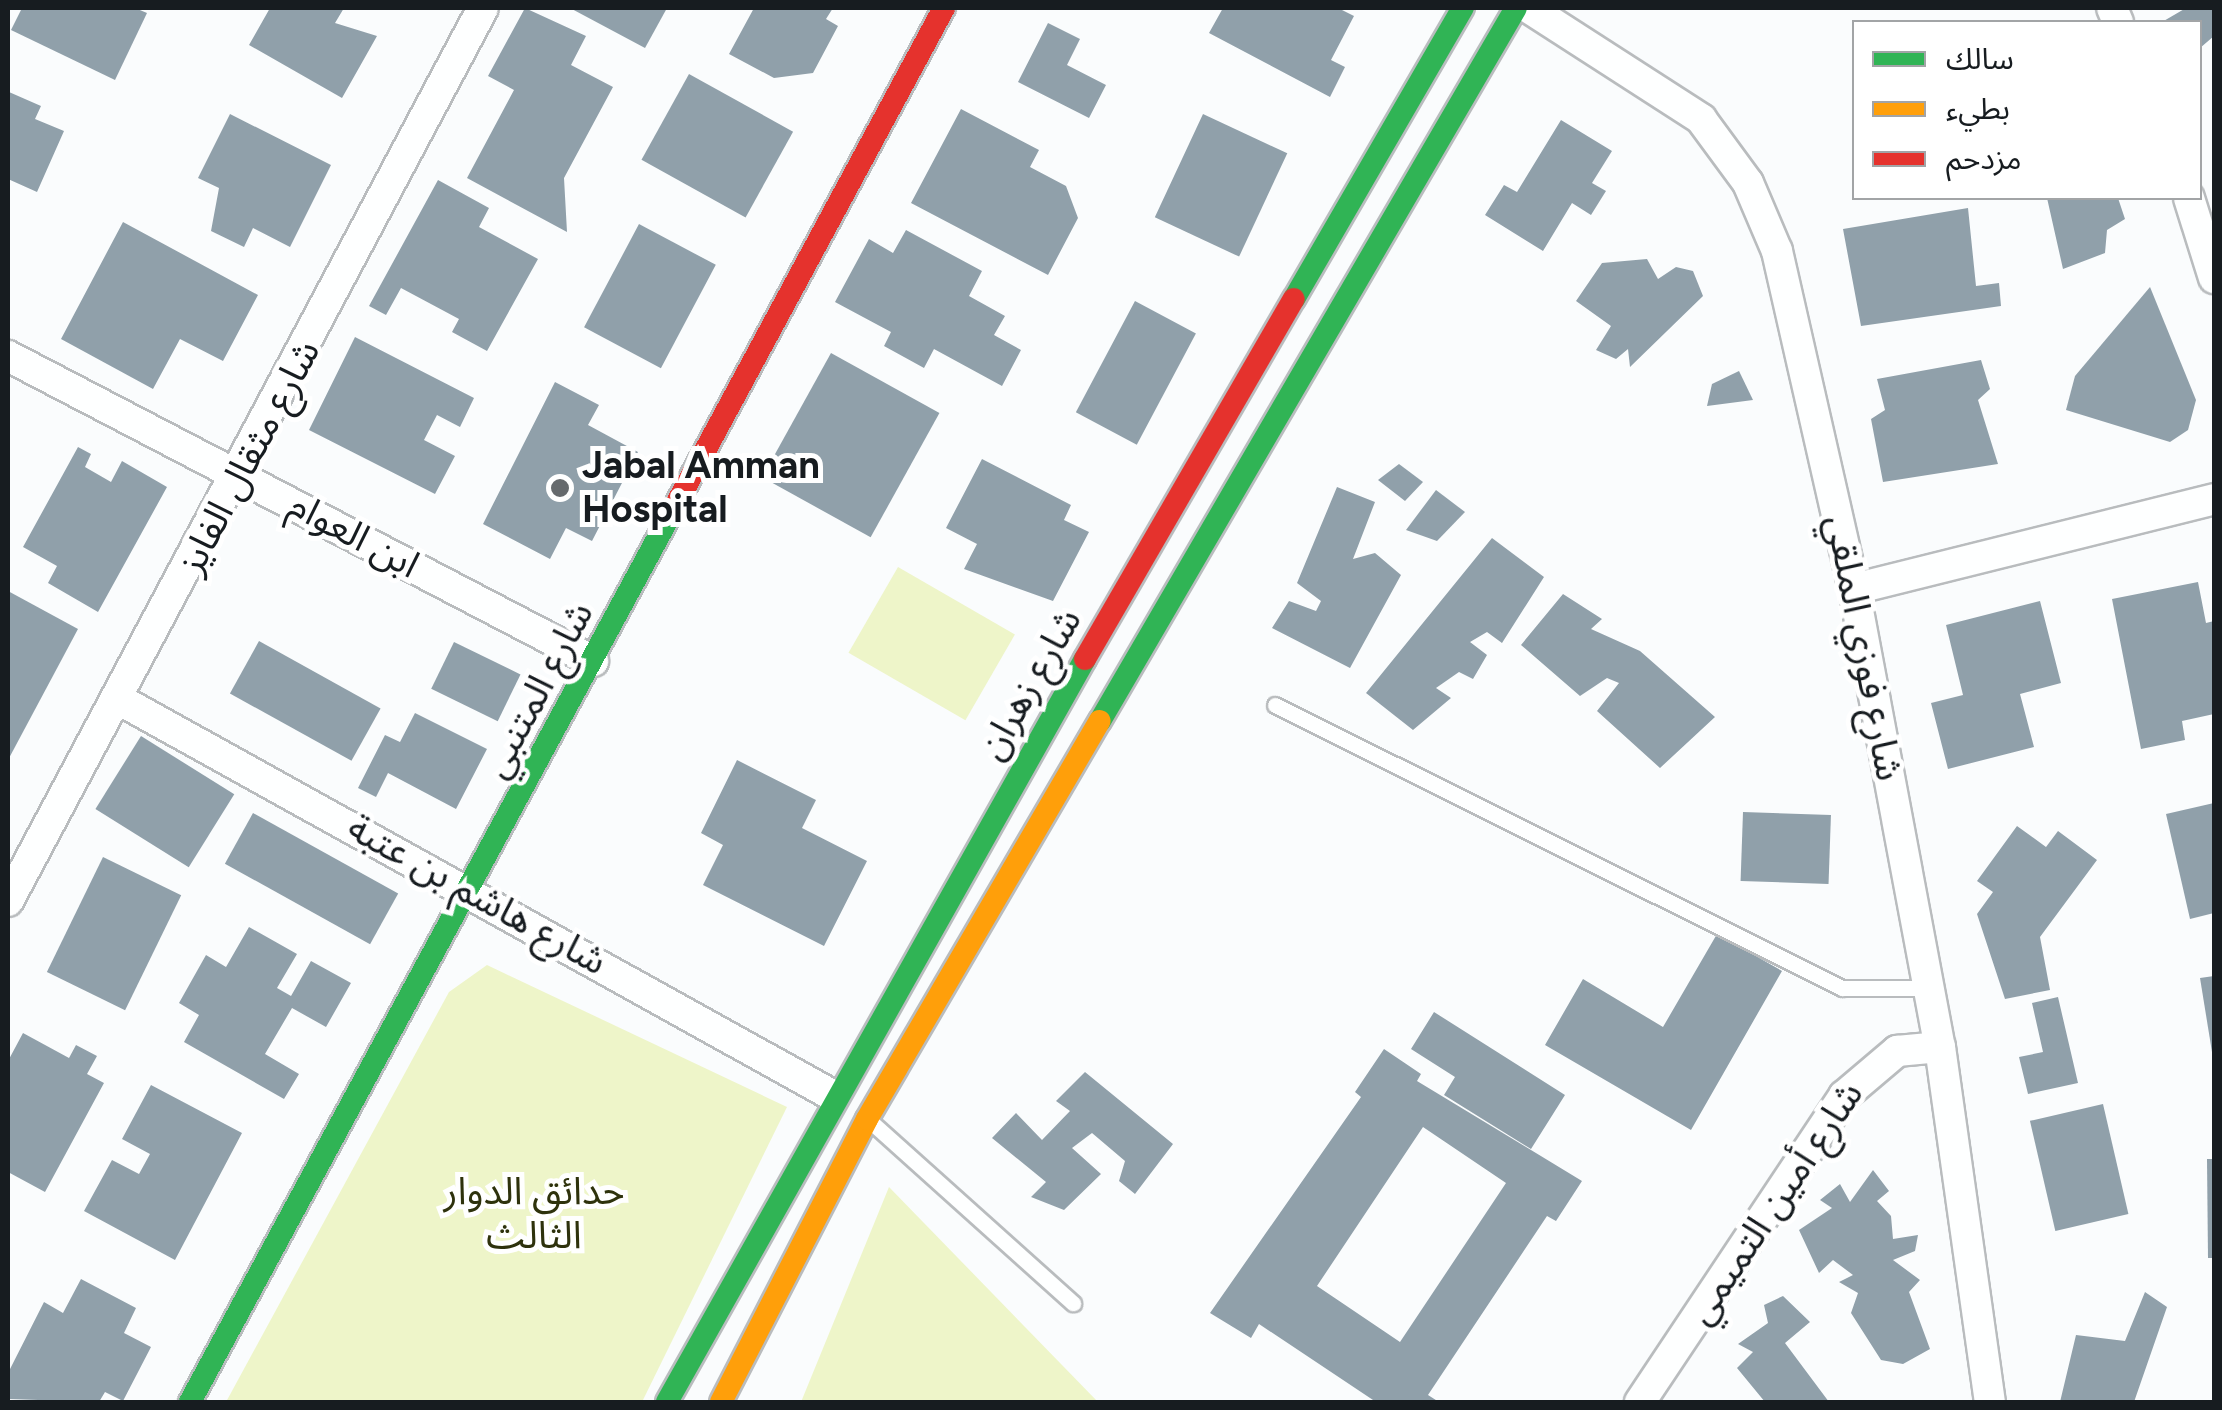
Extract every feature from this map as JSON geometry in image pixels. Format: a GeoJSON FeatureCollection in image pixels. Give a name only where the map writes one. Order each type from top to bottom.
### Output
{"type":"FeatureCollection","features":[{"type":"Feature","properties":{"kind":"main road","name":"شارع المتنبي"},"geometry":{"type":"LineString","coordinates":[[190,1402],[473,890],[944,8]]}},
{"type":"Feature","properties":{"kind":"main road","name":"شارع زهران"},"geometry":{"type":"LineString","coordinates":[[667,1402],[832,1095],[1463,8]]}},
{"type":"Feature","properties":{"kind":"main road"},"geometry":{"type":"LineString","coordinates":[[721,1402],[867,1119],[1516,8]]}},
{"type":"Feature","properties":{"kind":"street","name":"شارع مثقال الفايز"},"geometry":{"type":"LineString","coordinates":[[8,901],[242,475],[482,8]]}},
{"type":"Feature","properties":{"kind":"street","name":"شارع فوزي الملقي"},"geometry":{"type":"LineString","coordinates":[[1529,8],[1671,93],[1748,183],[1795,306],[1854,589],[1940,1047],[1990,1402]]}},
{"type":"Feature","properties":{"kind":"street"},"geometry":{"type":"LineString","coordinates":[[2189,200],[2214,278]]}},
{"type":"Feature","properties":{"kind":"street","name":"ابن العوام"},"geometry":{"type":"LineString","coordinates":[[8,356],[242,475],[592,662]]}},
{"type":"Feature","properties":{"kind":"street"},"geometry":{"type":"LineString","coordinates":[[1854,589],[2214,499]]}},
{"type":"Feature","properties":{"kind":"street","name":"شارع هاشم بن عتبة"},"geometry":{"type":"LineString","coordinates":[[120,700],[473,890],[832,1095]]}},
{"type":"Feature","properties":{"kind":"street","name":"شارع أمين التميمي"},"geometry":{"type":"LineString","coordinates":[[1640,1402],[1852,1086],[1896,1051],[1940,1047]]}},
{"type":"Feature","properties":{"kind":"lane"},"geometry":{"type":"LineString","coordinates":[[1275,705],[1842,988],[1929,988]]}},
{"type":"Feature","properties":{"kind":"lane"},"geometry":{"type":"LineString","coordinates":[[867,1119],[1072,1303]]}},
{"type":"Feature","properties":{"kind":"green space"},"geometry":{"type":"Polygon","coordinates":[[[898,567],[1015,634],[965,720],[848,653],[898,567]]]}},
{"type":"Feature","properties":{"kind":"green space","name":"حدائق الدوار الثالث"},"geometry":{"type":"Polygon","coordinates":[[[487,965],[787,1107],[642,1402],[226,1402],[449,992],[487,965]]]}},
{"type":"Feature","properties":{"kind":"green space"},"geometry":{"type":"Polygon","coordinates":[[[889,1187],[1098,1402],[801,1402],[889,1187]]]}},
{"type":"Feature","properties":{"kind":"building"},"geometry":{"type":"Polygon","coordinates":[[[22,8],[135,8],[147,13],[115,80],[11,30],[22,8]]]}},
{"type":"Feature","properties":{"kind":"building"},"geometry":{"type":"Polygon","coordinates":[[[270,8],[344,8],[335,23],[377,36],[342,98],[249,45],[270,8]]]}},
{"type":"Feature","properties":{"kind":"building"},"geometry":{"type":"Polygon","coordinates":[[[525,8],[586,36],[571,65],[613,87],[564,178],[567,232],[467,178],[514,90],[488,76],[525,8]]]}},
{"type":"Feature","properties":{"kind":"building"},"geometry":{"type":"Polygon","coordinates":[[[570,8],[667,8],[645,48],[570,8]]]}},
{"type":"Feature","properties":{"kind":"building"},"geometry":{"type":"Polygon","coordinates":[[[754,8],[833,8],[826,19],[838,26],[813,73],[774,78],[729,54],[754,8]]]}},
{"type":"Feature","properties":{"kind":"building"},"geometry":{"type":"Polygon","coordinates":[[[1223,8],[1338,8],[1354,16],[1331,60],[1345,67],[1330,97],[1209,33],[1223,8]]]}},
{"type":"Feature","properties":{"kind":"building"},"geometry":{"type":"Polygon","coordinates":[[[2186,8],[2214,8],[2214,36],[2202,46],[2202,20],[2165,20],[2186,8]]]}},
{"type":"Feature","properties":{"kind":"building"},"geometry":{"type":"Polygon","coordinates":[[[1048,23],[1080,39],[1067,65],[1106,85],[1089,118],[1018,82],[1048,23]]]}},
{"type":"Feature","properties":{"kind":"building"},"geometry":{"type":"Polygon","coordinates":[[[689,74],[793,132],[746,217],[641,160],[689,74]]]}},
{"type":"Feature","properties":{"kind":"building"},"geometry":{"type":"Polygon","coordinates":[[[9,92],[41,106],[35,119],[64,131],[37,192],[8,179],[9,92]]]}},
{"type":"Feature","properties":{"kind":"building"},"geometry":{"type":"Polygon","coordinates":[[[961,109],[1039,150],[1030,167],[1066,186],[1078,218],[1048,275],[911,203],[961,109]]]}},
{"type":"Feature","properties":{"kind":"building"},"geometry":{"type":"Polygon","coordinates":[[[230,114],[331,165],[290,247],[253,228],[244,247],[211,231],[219,188],[198,178],[230,114]]]}},
{"type":"Feature","properties":{"kind":"building"},"geometry":{"type":"Polygon","coordinates":[[[1203,114],[1287,153],[1239,257],[1155,217],[1203,114]]]}},
{"type":"Feature","properties":{"kind":"building"},"geometry":{"type":"Polygon","coordinates":[[[1561,120],[1612,151],[1592,183],[1606,191],[1591,215],[1572,203],[1543,251],[1485,215],[1504,185],[1517,192],[1561,120]]]}},
{"type":"Feature","properties":{"kind":"building"},"geometry":{"type":"Polygon","coordinates":[[[438,180],[489,208],[479,227],[538,259],[487,351],[452,332],[459,319],[401,288],[386,315],[369,306],[438,180]]]}},
{"type":"Feature","properties":{"kind":"building"},"geometry":{"type":"Polygon","coordinates":[[[2047,200],[2119,200],[2125,219],[2107,230],[2105,253],[2063,269],[2047,200]]]}},
{"type":"Feature","properties":{"kind":"building"},"geometry":{"type":"Polygon","coordinates":[[[1968,208],[1976,286],[1999,283],[2001,306],[1861,326],[1843,229],[1968,208]]]}},
{"type":"Feature","properties":{"kind":"building"},"geometry":{"type":"Polygon","coordinates":[[[123,222],[258,295],[223,361],[180,339],[153,389],[61,339],[123,222]]]}},
{"type":"Feature","properties":{"kind":"building"},"geometry":{"type":"Polygon","coordinates":[[[639,224],[716,265],[661,368],[584,327],[639,224]]]}},
{"type":"Feature","properties":{"kind":"building"},"geometry":{"type":"Polygon","coordinates":[[[906,230],[982,271],[969,296],[1005,316],[994,335],[1021,350],[1002,386],[934,349],[924,368],[884,346],[891,332],[835,302],[869,239],[893,253],[906,230]]]}},
{"type":"Feature","properties":{"kind":"building"},"geometry":{"type":"Polygon","coordinates":[[[1647,259],[1658,279],[1676,267],[1693,271],[1703,296],[1630,367],[1628,349],[1616,359],[1596,350],[1611,326],[1576,301],[1602,263],[1647,259]]]}},
{"type":"Feature","properties":{"kind":"building"},"geometry":{"type":"Polygon","coordinates":[[[2150,287],[2196,400],[2188,430],[2170,442],[2066,410],[2075,376],[2150,287]]]}},
{"type":"Feature","properties":{"kind":"building"},"geometry":{"type":"Polygon","coordinates":[[[1135,301],[1196,333],[1137,445],[1076,412],[1135,301]]]}},
{"type":"Feature","properties":{"kind":"building"},"geometry":{"type":"Polygon","coordinates":[[[355,337],[474,398],[460,427],[437,415],[424,440],[455,456],[435,494],[309,430],[355,337]]]}},
{"type":"Feature","properties":{"kind":"building"},"geometry":{"type":"Polygon","coordinates":[[[831,353],[939,413],[871,537],[762,477],[831,353]]]}},
{"type":"Feature","properties":{"kind":"building"},"geometry":{"type":"Polygon","coordinates":[[[1981,360],[1990,389],[1978,400],[1998,464],[1883,482],[1871,419],[1885,410],[1877,379],[1981,360]]]}},
{"type":"Feature","properties":{"kind":"building"},"geometry":{"type":"Polygon","coordinates":[[[1739,371],[1753,400],[1707,406],[1712,384],[1739,371]]]}},
{"type":"Feature","properties":{"kind":"building","name":"Jabal Amman Hospital"},"geometry":{"type":"Polygon","coordinates":[[[555,382],[599,405],[588,425],[638,452],[592,541],[566,528],[550,559],[483,524],[555,382]]]}},
{"type":"Feature","properties":{"kind":"building"},"geometry":{"type":"Polygon","coordinates":[[[78,447],[91,454],[85,467],[111,482],[122,461],[167,487],[98,612],[48,583],[57,566],[23,547],[78,447]]]}},
{"type":"Feature","properties":{"kind":"building"},"geometry":{"type":"Polygon","coordinates":[[[982,459],[1071,505],[1064,520],[1089,532],[1053,601],[964,569],[977,544],[946,528],[982,459]]]}},
{"type":"Feature","properties":{"kind":"building"},"geometry":{"type":"Polygon","coordinates":[[[1399,464],[1423,482],[1405,501],[1378,480],[1399,464]]]}},
{"type":"Feature","properties":{"kind":"building"},"geometry":{"type":"Polygon","coordinates":[[[1337,487],[1375,502],[1353,559],[1375,553],[1401,575],[1350,668],[1272,628],[1289,601],[1316,611],[1321,601],[1297,583],[1337,487]]]}},
{"type":"Feature","properties":{"kind":"building"},"geometry":{"type":"Polygon","coordinates":[[[1436,490],[1465,512],[1437,541],[1406,530],[1436,490]]]}},
{"type":"Feature","properties":{"kind":"building"},"geometry":{"type":"Polygon","coordinates":[[[1492,538],[1544,577],[1502,643],[1487,632],[1470,642],[1487,655],[1473,679],[1459,672],[1436,688],[1451,698],[1413,730],[1366,693],[1492,538]]]}},
{"type":"Feature","properties":{"kind":"building"},"geometry":{"type":"Polygon","coordinates":[[[2198,582],[2206,623],[2214,621],[2214,714],[2182,721],[2185,740],[2141,749],[2112,599],[2198,582]]]}},
{"type":"Feature","properties":{"kind":"building"},"geometry":{"type":"Polygon","coordinates":[[[8,591],[78,629],[8,760],[8,591]]]}},
{"type":"Feature","properties":{"kind":"building"},"geometry":{"type":"Polygon","coordinates":[[[1563,594],[1602,619],[1591,629],[1640,651],[1715,717],[1660,768],[1597,711],[1619,683],[1607,678],[1580,696],[1521,645],[1563,594]]]}},
{"type":"Feature","properties":{"kind":"building"},"geometry":{"type":"Polygon","coordinates":[[[2040,601],[2061,683],[2020,694],[2034,747],[1948,769],[1931,703],[1963,695],[1946,625],[2040,601]]]}},
{"type":"Feature","properties":{"kind":"building"},"geometry":{"type":"Polygon","coordinates":[[[259,641],[381,708],[351,761],[230,693],[259,641]]]}},
{"type":"Feature","properties":{"kind":"building"},"geometry":{"type":"Polygon","coordinates":[[[454,642],[521,674],[498,721],[431,689],[454,642]]]}},
{"type":"Feature","properties":{"kind":"building"},"geometry":{"type":"Polygon","coordinates":[[[415,713],[487,749],[456,809],[388,773],[376,797],[358,788],[385,735],[400,742],[415,713]]]}},
{"type":"Feature","properties":{"kind":"building"},"geometry":{"type":"Polygon","coordinates":[[[141,736],[234,794],[189,867],[95,809],[141,736]]]}},
{"type":"Feature","properties":{"kind":"building"},"geometry":{"type":"Polygon","coordinates":[[[737,760],[816,800],[802,828],[867,861],[824,946],[703,885],[723,845],[701,833],[737,760]]]}},
{"type":"Feature","properties":{"kind":"building"},"geometry":{"type":"Polygon","coordinates":[[[2214,803],[2214,913],[2190,919],[2166,814],[2214,803]]]}},
{"type":"Feature","properties":{"kind":"building"},"geometry":{"type":"Polygon","coordinates":[[[1743,812],[1831,815],[1829,884],[1741,881],[1743,812]]]}},
{"type":"Feature","properties":{"kind":"building"},"geometry":{"type":"Polygon","coordinates":[[[253,813],[398,893],[370,944],[225,864],[253,813]]]}},
{"type":"Feature","properties":{"kind":"building"},"geometry":{"type":"Polygon","coordinates":[[[2017,826],[2046,847],[2058,831],[2097,860],[2040,937],[2050,990],[2005,999],[1977,914],[1993,892],[1977,881],[2017,826]]]}},
{"type":"Feature","properties":{"kind":"building"},"geometry":{"type":"Polygon","coordinates":[[[103,857],[181,895],[125,1010],[47,972],[103,857]]]}},
{"type":"Feature","properties":{"kind":"building"},"geometry":{"type":"Polygon","coordinates":[[[249,927],[297,954],[277,988],[291,996],[311,961],[351,983],[326,1027],[292,1008],[265,1054],[299,1074],[284,1099],[184,1042],[199,1015],[179,1003],[206,955],[226,967],[249,927]]]}},
{"type":"Feature","properties":{"kind":"building"},"geometry":{"type":"Polygon","coordinates":[[[1717,934],[1782,971],[1691,1130],[1545,1045],[1583,979],[1663,1027],[1717,934]]]}},
{"type":"Feature","properties":{"kind":"building"},"geometry":{"type":"Polygon","coordinates":[[[2214,976],[2214,1052],[2212,1052],[2200,978],[2214,976]]]}},
{"type":"Feature","properties":{"kind":"building"},"geometry":{"type":"Polygon","coordinates":[[[2058,997],[2078,1083],[2028,1094],[2019,1057],[2043,1052],[2032,1003],[2058,997]]]}},
{"type":"Feature","properties":{"kind":"building"},"geometry":{"type":"Polygon","coordinates":[[[1434,1012],[1565,1095],[1531,1149],[1444,1095],[1455,1077],[1411,1049],[1434,1012]]]}},
{"type":"Feature","properties":{"kind":"building"},"geometry":{"type":"Polygon","coordinates":[[[23,1033],[69,1058],[76,1045],[97,1056],[87,1074],[104,1083],[45,1192],[8,1172],[8,1061],[23,1033]]]}},
{"type":"Feature","properties":{"kind":"building"},"geometry":{"type":"Polygon","coordinates":[[[1384,1049],[1421,1074],[1417,1081],[1582,1181],[1556,1221],[1547,1216],[1428,1395],[1439,1402],[1376,1402],[1259,1324],[1251,1338],[1210,1313],[1361,1097],[1355,1092],[1384,1049]],[[1423,1127],[1317,1286],[1400,1342],[1506,1183],[1423,1127]]]}},
{"type":"Feature","properties":{"kind":"building"},"geometry":{"type":"Polygon","coordinates":[[[1085,1072],[1173,1144],[1135,1194],[1119,1181],[1125,1161],[1092,1133],[1072,1148],[1101,1174],[1064,1210],[1031,1197],[1046,1182],[992,1138],[1016,1113],[1042,1140],[1070,1111],[1056,1101],[1085,1072]]]}},
{"type":"Feature","properties":{"kind":"building"},"geometry":{"type":"Polygon","coordinates":[[[151,1085],[242,1133],[175,1260],[84,1211],[112,1160],[139,1174],[150,1154],[122,1139],[151,1085]]]}},
{"type":"Feature","properties":{"kind":"building"},"geometry":{"type":"Polygon","coordinates":[[[2103,1104],[2128,1214],[2055,1231],[2030,1121],[2103,1104]]]}},
{"type":"Feature","properties":{"kind":"building"},"geometry":{"type":"Polygon","coordinates":[[[2207,1159],[2214,1159],[2214,1258],[2208,1258],[2207,1159]]]}},
{"type":"Feature","properties":{"kind":"building"},"geometry":{"type":"Polygon","coordinates":[[[1873,1170],[1889,1191],[1877,1201],[1891,1216],[1893,1239],[1918,1235],[1915,1251],[1893,1260],[1920,1280],[1909,1292],[1930,1349],[1903,1364],[1881,1360],[1851,1313],[1858,1293],[1839,1282],[1853,1275],[1833,1260],[1819,1273],[1799,1230],[1832,1208],[1820,1200],[1840,1184],[1850,1202],[1873,1170]]]}},
{"type":"Feature","properties":{"kind":"building"},"geometry":{"type":"Polygon","coordinates":[[[81,1279],[136,1308],[124,1333],[151,1347],[123,1401],[105,1392],[99,1402],[8,1399],[8,1373],[44,1302],[63,1313],[81,1279]]]}},
{"type":"Feature","properties":{"kind":"building"},"geometry":{"type":"Polygon","coordinates":[[[2145,1292],[2167,1307],[2134,1402],[2060,1402],[2076,1335],[2125,1341],[2145,1292]]]}},
{"type":"Feature","properties":{"kind":"building"},"geometry":{"type":"Polygon","coordinates":[[[1783,1296],[1810,1322],[1785,1343],[1829,1402],[1765,1402],[1737,1368],[1753,1352],[1738,1344],[1768,1323],[1764,1305],[1783,1296]]]}},
{"type":"Feature","properties":{"kind":"traffic: fast"},"geometry":{"type":"LineString","coordinates":[[1294,299],[1463,8]]}},
{"type":"Feature","properties":{"kind":"traffic: fast"},"geometry":{"type":"LineString","coordinates":[[1100,721],[1516,8]]}},
{"type":"Feature","properties":{"kind":"traffic: fast"},"geometry":{"type":"LineString","coordinates":[[190,1402],[673,510]]}},
{"type":"Feature","properties":{"kind":"traffic: fast"},"geometry":{"type":"LineString","coordinates":[[667,1402],[1085,659]]}},
{"type":"Feature","properties":{"kind":"traffic: slow"},"geometry":{"type":"LineString","coordinates":[[721,1402],[867,1119],[1100,721]]}},
{"type":"Feature","properties":{"kind":"traffic: jam"},"geometry":{"type":"LineString","coordinates":[[673,510],[944,8]]}},
{"type":"Feature","properties":{"kind":"traffic: jam"},"geometry":{"type":"LineString","coordinates":[[1085,659],[1294,299]]}},
{"type":"Feature","properties":{"kind":"place","name":"Jabal Amman Hospital"},"geometry":{"type":"Point","coordinates":[560,488]}}]}
